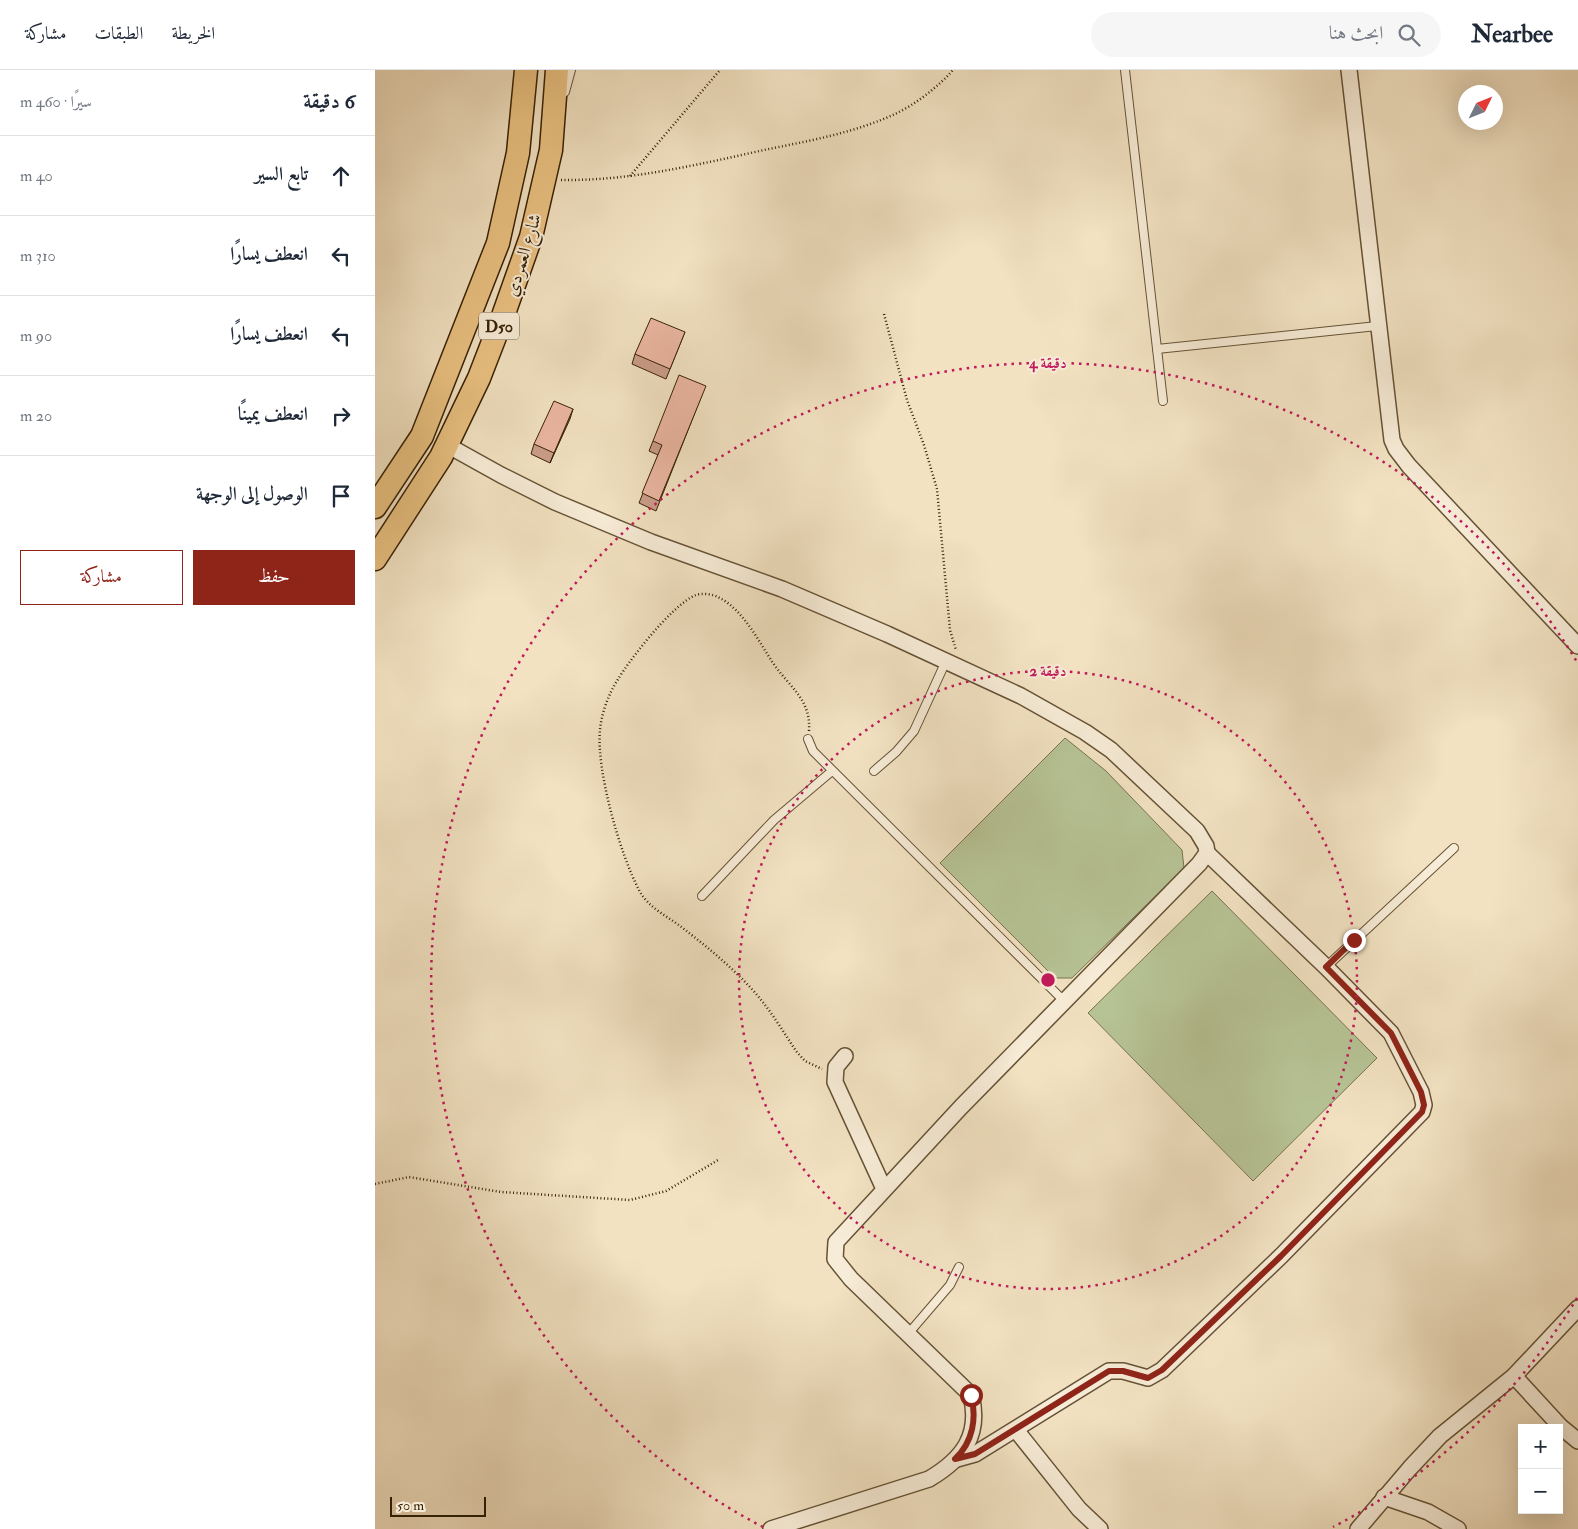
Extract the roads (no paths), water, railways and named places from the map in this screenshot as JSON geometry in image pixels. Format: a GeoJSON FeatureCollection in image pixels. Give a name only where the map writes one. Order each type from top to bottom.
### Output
{"type":"FeatureCollection","features":[{"type":"Feature","properties":{"kind":"main road","name":"شارع العمردي"},"geometry":{"type":"LineString","coordinates":[[375,507],[422,436],[498,243],[518,153],[526,70]]}},
{"type":"Feature","properties":{"kind":"main road","name":"شارع العمردي"},"geometry":{"type":"LineString","coordinates":[[375,559],[447,445],[479,378],[503,316],[531,237],[551,150],[557,70]]}},
{"type":"Feature","properties":{"kind":"street"},"geometry":{"type":"LineString","coordinates":[[1349,70],[1389,429],[1396,449],[1409,466],[1578,646]]}},
{"type":"Feature","properties":{"kind":"street"},"geometry":{"type":"LineString","coordinates":[[447,445],[555,502],[651,542],[782,589],[966,670],[1056,715],[1111,750],[1197,831],[1206,846],[1207,853],[1326,967],[1391,1033],[1421,1092],[1424,1105],[1422,1112],[1281,1256],[1162,1370],[1148,1378],[1123,1371],[1109,1371],[975,1454],[955,1459]]}},
{"type":"Feature","properties":{"kind":"street"},"geometry":{"type":"LineString","coordinates":[[771,1529],[929,1479],[943,1471],[965,1450],[973,1428],[975,1410],[971,1395],[851,1279],[835,1259],[836,1242],[884,1189],[1207,853]]}},
{"type":"Feature","properties":{"kind":"street"},"geometry":{"type":"LineString","coordinates":[[845,1056],[836,1067],[837,1088],[884,1189]]}},
{"type":"Feature","properties":{"kind":"street"},"geometry":{"type":"LineString","coordinates":[[1358,1529],[1384,1497],[1440,1436],[1515,1376],[1578,1308]]}},
{"type":"Feature","properties":{"kind":"street"},"geometry":{"type":"LineString","coordinates":[[1515,1376],[1561,1426],[1578,1441]]}},
{"type":"Feature","properties":{"kind":"street"},"geometry":{"type":"LineString","coordinates":[[1016,1430],[1079,1509],[1100,1529]]}},
{"type":"Feature","properties":{"kind":"street"},"geometry":{"type":"LineString","coordinates":[[1384,1497],[1427,1512],[1458,1529]]}},
{"type":"Feature","properties":{"kind":"lane"},"geometry":{"type":"LineString","coordinates":[[551,150],[571,70]]}},
{"type":"Feature","properties":{"kind":"lane"},"geometry":{"type":"LineString","coordinates":[[1125,70],[1163,401]]}},
{"type":"Feature","properties":{"kind":"lane"},"geometry":{"type":"LineString","coordinates":[[1157,350],[1377,326]]}},
{"type":"Feature","properties":{"kind":"lane"},"geometry":{"type":"LineString","coordinates":[[874,770],[897,752],[914,731],[946,661]]}},
{"type":"Feature","properties":{"kind":"lane"},"geometry":{"type":"LineString","coordinates":[[808,739],[813,752],[1064,1001]]}},
{"type":"Feature","properties":{"kind":"lane"},"geometry":{"type":"LineString","coordinates":[[702,896],[774,820],[832,771]]}},
{"type":"Feature","properties":{"kind":"lane"},"geometry":{"type":"LineString","coordinates":[[1326,967],[1454,848]]}},
{"type":"Feature","properties":{"kind":"lane"},"geometry":{"type":"LineString","coordinates":[[908,1334],[949,1285],[959,1267]]}}]}
